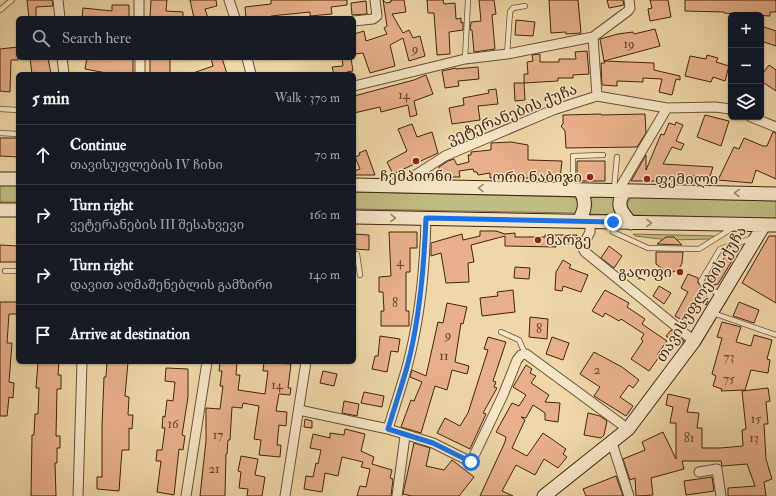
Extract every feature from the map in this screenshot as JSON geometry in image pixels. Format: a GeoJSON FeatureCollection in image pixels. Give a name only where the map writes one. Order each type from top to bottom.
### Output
{"type":"FeatureCollection","features":[{"type":"Feature","properties":{"kind":"main road"},"geometry":{"type":"LineString","coordinates":[[0,179],[16,179]]}},
{"type":"Feature","properties":{"kind":"main road"},"geometry":{"type":"LineString","coordinates":[[356,185],[776,194]]}},
{"type":"Feature","properties":{"kind":"main road"},"geometry":{"type":"LineString","coordinates":[[576,190],[584,197],[584,221]]}},
{"type":"Feature","properties":{"kind":"main road"},"geometry":{"type":"LineString","coordinates":[[619,191],[622,196],[619,206],[623,214],[631,222]]}},
{"type":"Feature","properties":{"kind":"main road"},"geometry":{"type":"LineString","coordinates":[[0,210],[16,210]]}},
{"type":"Feature","properties":{"kind":"main road"},"geometry":{"type":"LineString","coordinates":[[356,217],[770,225]]}},
{"type":"Feature","properties":{"kind":"main road","name":"თავისუფლების ქუჩა"},"geometry":{"type":"LineString","coordinates":[[544,496],[628,429],[694,341],[755,237],[770,225]]}},
{"type":"Feature","properties":{"kind":"street"},"geometry":{"type":"LineString","coordinates":[[58,0],[60,16]]}},
{"type":"Feature","properties":{"kind":"street"},"geometry":{"type":"LineString","coordinates":[[139,0],[139,16]]}},
{"type":"Feature","properties":{"kind":"street"},"geometry":{"type":"LineString","coordinates":[[229,0],[234,16]]}},
{"type":"Feature","properties":{"kind":"street"},"geometry":{"type":"LineString","coordinates":[[356,21],[373,19],[377,16],[375,0]]}},
{"type":"Feature","properties":{"kind":"street"},"geometry":{"type":"LineString","coordinates":[[356,86],[465,59],[507,54],[593,37],[628,11],[630,8],[629,0]]}},
{"type":"Feature","properties":{"kind":"street"},"geometry":{"type":"LineString","coordinates":[[593,37],[597,96]]}},
{"type":"Feature","properties":{"kind":"street"},"geometry":{"type":"LineString","coordinates":[[62,60],[64,72]]}},
{"type":"Feature","properties":{"kind":"street"},"geometry":{"type":"LineString","coordinates":[[140,60],[140,72]]}},
{"type":"Feature","properties":{"kind":"street"},"geometry":{"type":"LineString","coordinates":[[248,60],[250,72]]}},
{"type":"Feature","properties":{"kind":"street","name":"ვეტერანების ქუჩა"},"geometry":{"type":"LineString","coordinates":[[414,186],[414,176],[445,156],[553,110],[597,96],[667,108],[715,107],[728,109]]}},
{"type":"Feature","properties":{"kind":"street"},"geometry":{"type":"LineString","coordinates":[[619,191],[667,108]]}},
{"type":"Feature","properties":{"kind":"street"},"geometry":{"type":"LineString","coordinates":[[758,120],[776,127]]}},
{"type":"Feature","properties":{"kind":"street"},"geometry":{"type":"LineString","coordinates":[[388,429],[407,367],[416,324],[424,261],[426,218]]}},
{"type":"Feature","properties":{"kind":"street"},"geometry":{"type":"LineString","coordinates":[[584,221],[590,232],[582,247],[585,252],[694,341]]}},
{"type":"Feature","properties":{"kind":"street"},"geometry":{"type":"LineString","coordinates":[[299,410],[388,429],[405,436],[433,443],[471,462],[503,395],[517,360],[521,355],[526,354],[628,429]]}},
{"type":"Feature","properties":{"kind":"street"},"geometry":{"type":"LineString","coordinates":[[78,496],[82,364]]}},
{"type":"Feature","properties":{"kind":"street"},"geometry":{"type":"LineString","coordinates":[[186,496],[207,364]]}},
{"type":"Feature","properties":{"kind":"street"},"geometry":{"type":"LineString","coordinates":[[285,496],[306,364]]}},
{"type":"Feature","properties":{"kind":"street"},"geometry":{"type":"LineString","coordinates":[[397,496],[405,436]]}},
{"type":"Feature","properties":{"kind":"street"},"geometry":{"type":"LineString","coordinates":[[612,443],[629,496]]}},
{"type":"Feature","properties":{"kind":"street"},"geometry":{"type":"LineString","coordinates":[[699,472],[717,469],[721,496]]}},
{"type":"Feature","properties":{"kind":"lane"},"geometry":{"type":"LineString","coordinates":[[0,10],[12,0]]}},
{"type":"Feature","properties":{"kind":"lane"},"geometry":{"type":"LineString","coordinates":[[465,59],[468,0]]}},
{"type":"Feature","properties":{"kind":"lane"},"geometry":{"type":"LineString","coordinates":[[507,54],[510,12],[513,8],[525,6]]}},
{"type":"Feature","properties":{"kind":"lane"},"geometry":{"type":"LineString","coordinates":[[0,109],[16,110]]}},
{"type":"Feature","properties":{"kind":"lane"},"geometry":{"type":"LineString","coordinates":[[0,134],[16,134]]}},
{"type":"Feature","properties":{"kind":"lane"},"geometry":{"type":"LineString","coordinates":[[576,190],[573,156],[603,155]]}},
{"type":"Feature","properties":{"kind":"lane"},"geometry":{"type":"LineString","coordinates":[[617,157],[619,191]]}},
{"type":"Feature","properties":{"kind":"lane"},"geometry":{"type":"LineString","coordinates":[[613,222],[613,232],[648,248],[699,249],[738,224]]}},
{"type":"Feature","properties":{"kind":"lane"},"geometry":{"type":"LineString","coordinates":[[721,295],[703,285],[701,281],[720,249],[755,237]]}},
{"type":"Feature","properties":{"kind":"lane"},"geometry":{"type":"LineString","coordinates":[[356,254],[360,275]]}},
{"type":"Feature","properties":{"kind":"lane"},"geometry":{"type":"LineString","coordinates":[[5,271],[16,271]]}},
{"type":"Feature","properties":{"kind":"lane"},"geometry":{"type":"LineString","coordinates":[[711,313],[776,335]]}},
{"type":"Feature","properties":{"kind":"lane"},"geometry":{"type":"LineString","coordinates":[[501,332],[519,340],[526,354]]}},
{"type":"Feature","properties":{"kind":"shaded area"},"geometry":{"type":"Polygon","coordinates":[[[0,185],[16,185],[16,202],[0,202],[0,185]]]}},
{"type":"Feature","properties":{"kind":"shaded area"},"geometry":{"type":"Polygon","coordinates":[[[356,192],[573,197],[577,199],[579,207],[576,213],[356,209],[356,192]]]}},
{"type":"Feature","properties":{"kind":"shaded area"},"geometry":{"type":"Polygon","coordinates":[[[588,197],[617,197],[613,206],[617,215],[588,214],[592,206],[588,197]]]}},
{"type":"Feature","properties":{"kind":"shaded area"},"geometry":{"type":"Polygon","coordinates":[[[632,197],[776,201],[776,219],[632,215],[629,210],[628,201],[632,197]]]}},
{"type":"Feature","properties":{"kind":"shaded area"},"geometry":{"type":"Polygon","coordinates":[[[633,234],[714,236],[712,239],[669,240],[635,236],[633,234]]]}},
{"type":"Feature","properties":{"kind":"building"},"geometry":{"type":"Polygon","coordinates":[[[27,0],[52,0],[53,6],[36,7],[36,16],[29,16],[27,0]]]}},
{"type":"Feature","properties":{"kind":"building"},"geometry":{"type":"Polygon","coordinates":[[[151,0],[167,0],[166,11],[183,12],[183,16],[150,16],[151,0]]]}},
{"type":"Feature","properties":{"kind":"building"},"geometry":{"type":"Polygon","coordinates":[[[190,0],[216,0],[217,6],[205,9],[207,16],[194,16],[190,0]]]}},
{"type":"Feature","properties":{"kind":"building"},"geometry":{"type":"Polygon","coordinates":[[[271,0],[347,0],[347,5],[331,7],[332,14],[310,16],[310,12],[271,16],[246,16],[245,7],[271,4],[271,0]]]}},
{"type":"Feature","properties":{"kind":"building"},"geometry":{"type":"Polygon","coordinates":[[[383,0],[386,3],[391,2],[391,0],[404,0],[406,12],[392,14],[403,33],[409,30],[413,38],[420,36],[425,56],[409,61],[403,38],[390,45],[395,66],[370,73],[363,53],[356,54],[356,33],[364,31],[366,41],[387,34],[384,28],[387,26],[383,0]]]}},
{"type":"Feature","properties":{"kind":"building"},"geometry":{"type":"Polygon","coordinates":[[[427,0],[443,0],[444,4],[455,3],[456,19],[461,18],[461,23],[463,22],[463,30],[449,32],[450,54],[437,55],[434,13],[428,13],[427,0]]]}},
{"type":"Feature","properties":{"kind":"building"},"geometry":{"type":"Polygon","coordinates":[[[479,0],[494,0],[496,14],[492,15],[495,49],[474,52],[472,30],[470,30],[471,22],[481,21],[479,0]]]}},
{"type":"Feature","properties":{"kind":"building"},"geometry":{"type":"Polygon","coordinates":[[[549,0],[578,0],[581,33],[551,33],[549,0]]]}},
{"type":"Feature","properties":{"kind":"building"},"geometry":{"type":"Polygon","coordinates":[[[607,0],[623,0],[624,5],[609,8],[607,0]]]}},
{"type":"Feature","properties":{"kind":"building"},"geometry":{"type":"Polygon","coordinates":[[[650,0],[668,0],[671,17],[650,21],[648,9],[652,8],[650,0]]]}},
{"type":"Feature","properties":{"kind":"building"},"geometry":{"type":"Polygon","coordinates":[[[685,0],[776,0],[776,12],[770,12],[770,16],[764,16],[764,12],[728,12],[728,13],[685,11],[685,0]]]}},
{"type":"Feature","properties":{"kind":"building"},"geometry":{"type":"Polygon","coordinates":[[[366,1],[367,14],[352,15],[351,3],[366,1]]]}},
{"type":"Feature","properties":{"kind":"building"},"geometry":{"type":"Polygon","coordinates":[[[112,5],[129,5],[129,16],[82,16],[83,8],[112,11],[112,5]]]}},
{"type":"Feature","properties":{"kind":"building"},"geometry":{"type":"Polygon","coordinates":[[[516,20],[535,22],[533,36],[515,35],[516,20]]]}},
{"type":"Feature","properties":{"kind":"building"},"geometry":{"type":"Polygon","coordinates":[[[764,27],[776,31],[776,46],[764,42],[764,27]]]}},
{"type":"Feature","properties":{"kind":"building"},"geometry":{"type":"Polygon","coordinates":[[[655,29],[660,46],[604,61],[600,39],[618,34],[633,32],[634,34],[655,29]]]}},
{"type":"Feature","properties":{"kind":"building"},"geometry":{"type":"Polygon","coordinates":[[[16,47],[16,60],[11,60],[10,92],[0,91],[0,49],[16,47]]]}},
{"type":"Feature","properties":{"kind":"building"},"geometry":{"type":"Polygon","coordinates":[[[587,51],[589,74],[573,75],[573,78],[558,78],[558,81],[524,83],[524,74],[528,74],[527,62],[533,61],[532,55],[540,54],[540,62],[559,62],[559,59],[576,59],[575,52],[587,51]]]}},
{"type":"Feature","properties":{"kind":"building"},"geometry":{"type":"Polygon","coordinates":[[[707,55],[718,58],[716,62],[728,66],[725,81],[713,77],[711,82],[685,76],[690,56],[706,59],[707,55]]]}},
{"type":"Feature","properties":{"kind":"building"},"geometry":{"type":"Polygon","coordinates":[[[30,60],[48,60],[51,72],[32,72],[30,60]]]}},
{"type":"Feature","properties":{"kind":"building"},"geometry":{"type":"Polygon","coordinates":[[[87,60],[133,60],[133,72],[101,72],[85,69],[87,60]]]}},
{"type":"Feature","properties":{"kind":"building"},"geometry":{"type":"Polygon","coordinates":[[[150,60],[170,60],[170,72],[150,72],[150,60]]]}},
{"type":"Feature","properties":{"kind":"building"},"geometry":{"type":"Polygon","coordinates":[[[212,60],[223,60],[226,72],[196,72],[213,66],[212,60]]]}},
{"type":"Feature","properties":{"kind":"building"},"geometry":{"type":"Polygon","coordinates":[[[342,60],[351,60],[353,71],[333,72],[332,67],[343,66],[342,60]]]}},
{"type":"Feature","properties":{"kind":"building"},"geometry":{"type":"Polygon","coordinates":[[[604,61],[654,63],[654,70],[680,76],[680,80],[676,79],[672,95],[659,92],[662,79],[643,78],[643,82],[617,81],[617,86],[602,85],[601,63],[605,63],[604,61]]]}},
{"type":"Feature","properties":{"kind":"building"},"geometry":{"type":"Polygon","coordinates":[[[769,65],[776,70],[776,91],[764,83],[764,72],[769,65]]]}},
{"type":"Feature","properties":{"kind":"building"},"geometry":{"type":"Polygon","coordinates":[[[478,67],[479,79],[458,81],[459,86],[445,88],[442,71],[456,68],[478,67]]]}},
{"type":"Feature","properties":{"kind":"building"},"geometry":{"type":"Polygon","coordinates":[[[426,75],[433,94],[414,101],[417,115],[410,117],[408,105],[381,112],[380,107],[356,113],[356,95],[414,80],[426,75]]]}},
{"type":"Feature","properties":{"kind":"building"},"geometry":{"type":"Polygon","coordinates":[[[514,83],[524,83],[525,100],[515,101],[514,83]]]}},
{"type":"Feature","properties":{"kind":"building"},"geometry":{"type":"Polygon","coordinates":[[[496,89],[498,104],[478,106],[480,120],[452,124],[449,108],[464,105],[463,98],[489,93],[488,90],[496,89]]]}},
{"type":"Feature","properties":{"kind":"building"},"geometry":{"type":"Polygon","coordinates":[[[645,114],[646,133],[637,147],[566,148],[565,131],[561,126],[563,124],[563,115],[645,114]]]}},
{"type":"Feature","properties":{"kind":"building"},"geometry":{"type":"Polygon","coordinates":[[[705,115],[729,121],[721,146],[697,137],[705,115]]]}},
{"type":"Feature","properties":{"kind":"building"},"geometry":{"type":"Polygon","coordinates":[[[676,122],[683,125],[676,141],[684,144],[681,150],[672,147],[663,164],[713,167],[710,176],[693,176],[693,181],[631,181],[646,155],[646,170],[661,134],[664,135],[669,123],[675,125],[676,122]]]}},
{"type":"Feature","properties":{"kind":"building"},"geometry":{"type":"Polygon","coordinates":[[[412,124],[417,137],[432,132],[438,153],[393,174],[387,162],[407,151],[398,129],[412,124]]]}},
{"type":"Feature","properties":{"kind":"building"},"geometry":{"type":"Polygon","coordinates":[[[773,132],[776,133],[776,179],[756,170],[752,183],[718,180],[734,147],[739,149],[744,138],[763,146],[767,146],[773,132]]]}},
{"type":"Feature","properties":{"kind":"building"},"geometry":{"type":"Polygon","coordinates":[[[0,138],[16,138],[16,157],[0,156],[0,138]]]}},
{"type":"Feature","properties":{"kind":"building"},"geometry":{"type":"Polygon","coordinates":[[[511,142],[528,145],[528,160],[562,161],[560,178],[490,178],[490,173],[478,175],[473,169],[459,171],[460,177],[439,177],[439,167],[448,161],[454,159],[457,165],[469,162],[468,155],[471,155],[471,152],[491,150],[491,143],[511,142]]]}},
{"type":"Feature","properties":{"kind":"building"},"geometry":{"type":"Polygon","coordinates":[[[366,150],[375,175],[356,175],[356,170],[360,169],[356,159],[356,157],[360,155],[359,153],[366,150]]]}},
{"type":"Feature","properties":{"kind":"building"},"geometry":{"type":"Polygon","coordinates":[[[577,161],[605,161],[605,181],[577,181],[577,161]]]}},
{"type":"Feature","properties":{"kind":"building"},"geometry":{"type":"Polygon","coordinates":[[[480,231],[496,231],[505,234],[515,233],[515,237],[577,235],[576,244],[556,243],[556,247],[505,246],[505,236],[471,245],[474,262],[468,263],[469,282],[446,283],[441,253],[431,256],[431,243],[462,234],[463,240],[480,236],[480,231]]]}},
{"type":"Feature","properties":{"kind":"building"},"geometry":{"type":"Polygon","coordinates":[[[389,232],[417,232],[417,248],[410,248],[410,272],[406,272],[406,311],[409,311],[409,326],[381,326],[381,311],[384,311],[383,292],[379,292],[379,277],[391,276],[389,232]]]}},
{"type":"Feature","properties":{"kind":"building"},"geometry":{"type":"Polygon","coordinates":[[[356,234],[369,235],[369,250],[356,249],[356,234]]]}},
{"type":"Feature","properties":{"kind":"building"},"geometry":{"type":"Polygon","coordinates":[[[769,236],[776,236],[776,303],[742,283],[769,236]]]}},
{"type":"Feature","properties":{"kind":"building"},"geometry":{"type":"Polygon","coordinates":[[[666,237],[674,237],[682,245],[657,244],[666,237]]]}},
{"type":"Feature","properties":{"kind":"building"},"geometry":{"type":"Polygon","coordinates":[[[0,245],[16,246],[16,262],[0,262],[0,245]]]}},
{"type":"Feature","properties":{"kind":"building"},"geometry":{"type":"Polygon","coordinates":[[[609,246],[622,256],[614,268],[601,258],[609,246]]]}},
{"type":"Feature","properties":{"kind":"building"},"geometry":{"type":"Polygon","coordinates":[[[656,252],[683,252],[682,263],[679,269],[673,272],[665,271],[656,264],[656,252]]]}},
{"type":"Feature","properties":{"kind":"building"},"geometry":{"type":"Polygon","coordinates":[[[727,253],[735,256],[718,284],[715,285],[710,282],[727,253]]]}},
{"type":"Feature","properties":{"kind":"building"},"geometry":{"type":"Polygon","coordinates":[[[563,260],[571,265],[569,268],[588,275],[581,292],[563,286],[562,291],[555,290],[556,272],[563,260]]]}},
{"type":"Feature","properties":{"kind":"building"},"geometry":{"type":"Polygon","coordinates":[[[515,267],[530,268],[529,279],[514,278],[515,267]]]}},
{"type":"Feature","properties":{"kind":"building"},"geometry":{"type":"Polygon","coordinates":[[[688,274],[698,278],[698,283],[705,290],[708,301],[706,305],[698,300],[686,322],[675,316],[688,292],[681,288],[688,274]]]}},
{"type":"Feature","properties":{"kind":"building"},"geometry":{"type":"Polygon","coordinates":[[[659,286],[671,293],[664,304],[653,296],[659,286]]]}},
{"type":"Feature","properties":{"kind":"building"},"geometry":{"type":"Polygon","coordinates":[[[513,290],[515,312],[482,316],[480,298],[498,296],[497,292],[513,290]]]}},
{"type":"Feature","properties":{"kind":"building"},"geometry":{"type":"Polygon","coordinates":[[[605,290],[629,303],[627,307],[645,319],[642,324],[667,341],[657,355],[659,357],[649,371],[631,359],[643,341],[641,339],[644,334],[621,319],[619,321],[605,313],[603,317],[592,311],[605,290]]]}},
{"type":"Feature","properties":{"kind":"building"},"geometry":{"type":"Polygon","coordinates":[[[0,302],[16,302],[16,314],[9,314],[7,343],[12,343],[9,382],[14,383],[13,398],[9,397],[7,416],[0,416],[0,302]]]}},
{"type":"Feature","properties":{"kind":"building"},"geometry":{"type":"Polygon","coordinates":[[[739,302],[759,310],[754,323],[733,316],[739,302]]]}},
{"type":"Feature","properties":{"kind":"building"},"geometry":{"type":"Polygon","coordinates":[[[447,303],[467,307],[463,324],[461,323],[455,362],[469,366],[467,374],[452,370],[447,390],[435,386],[421,433],[401,427],[411,400],[414,401],[422,382],[410,377],[412,370],[426,376],[438,322],[443,323],[447,303]]]}},
{"type":"Feature","properties":{"kind":"building"},"geometry":{"type":"Polygon","coordinates":[[[530,317],[548,319],[547,339],[529,337],[530,317]]]}},
{"type":"Feature","properties":{"kind":"building"},"geometry":{"type":"Polygon","coordinates":[[[722,322],[741,327],[736,342],[751,346],[754,335],[772,340],[767,359],[770,360],[768,373],[751,370],[745,390],[721,391],[722,389],[713,386],[716,376],[712,374],[722,338],[717,337],[722,322]]]}},
{"type":"Feature","properties":{"kind":"building"},"geometry":{"type":"Polygon","coordinates":[[[671,330],[684,341],[680,346],[666,336],[671,330]]]}},
{"type":"Feature","properties":{"kind":"building"},"geometry":{"type":"Polygon","coordinates":[[[380,336],[400,339],[398,352],[391,351],[387,372],[372,369],[375,356],[378,356],[380,336]]]}},
{"type":"Feature","properties":{"kind":"building"},"geometry":{"type":"Polygon","coordinates":[[[488,337],[506,342],[493,381],[496,382],[494,387],[497,388],[483,413],[486,414],[470,449],[437,433],[445,418],[460,426],[468,413],[488,350],[484,349],[488,337]]]}},
{"type":"Feature","properties":{"kind":"building"},"geometry":{"type":"Polygon","coordinates":[[[552,337],[569,343],[563,360],[546,354],[552,337]]]}},
{"type":"Feature","properties":{"kind":"building"},"geometry":{"type":"Polygon","coordinates":[[[594,352],[622,367],[639,380],[633,388],[629,385],[620,397],[633,406],[626,416],[594,396],[600,387],[580,374],[594,352]]]}},
{"type":"Feature","properties":{"kind":"building"},"geometry":{"type":"Polygon","coordinates":[[[38,364],[59,364],[58,375],[61,375],[61,389],[57,389],[56,436],[60,436],[60,448],[57,448],[57,463],[55,463],[56,496],[31,496],[32,435],[34,435],[35,414],[38,414],[39,388],[36,388],[38,364]]]}},
{"type":"Feature","properties":{"kind":"building"},"geometry":{"type":"Polygon","coordinates":[[[107,364],[128,364],[125,396],[129,397],[128,415],[133,415],[132,429],[129,428],[129,450],[122,450],[119,491],[97,489],[97,477],[102,477],[102,426],[104,377],[106,377],[107,364]]]}},
{"type":"Feature","properties":{"kind":"building"},"geometry":{"type":"Polygon","coordinates":[[[220,364],[237,364],[236,375],[240,375],[238,390],[265,394],[268,371],[263,371],[264,364],[291,364],[288,388],[291,388],[290,395],[279,394],[276,411],[287,412],[286,426],[279,425],[277,445],[281,445],[280,457],[259,455],[261,440],[254,439],[259,406],[243,403],[242,408],[232,407],[230,440],[228,440],[226,454],[225,496],[200,496],[206,441],[206,408],[220,409],[223,386],[220,386],[222,371],[219,371],[220,364]]]}},
{"type":"Feature","properties":{"kind":"building"},"geometry":{"type":"Polygon","coordinates":[[[526,365],[532,369],[530,373],[536,376],[531,383],[549,395],[545,402],[560,403],[558,422],[545,420],[545,413],[533,405],[526,418],[521,417],[525,420],[512,448],[527,456],[543,433],[566,449],[563,454],[567,457],[558,468],[544,459],[535,475],[516,465],[502,491],[513,496],[480,496],[505,442],[506,437],[496,432],[512,403],[519,406],[526,395],[513,387],[526,365]]]}},
{"type":"Feature","properties":{"kind":"building"},"geometry":{"type":"Polygon","coordinates":[[[166,368],[188,369],[188,397],[182,435],[185,436],[183,450],[179,449],[174,495],[157,492],[161,461],[156,461],[157,450],[162,450],[165,428],[162,428],[163,416],[165,417],[167,400],[173,401],[175,382],[165,381],[166,368]]]}},
{"type":"Feature","properties":{"kind":"building"},"geometry":{"type":"Polygon","coordinates":[[[323,371],[337,374],[334,386],[320,383],[323,371]]]}},
{"type":"Feature","properties":{"kind":"building"},"geometry":{"type":"Polygon","coordinates":[[[768,388],[770,401],[766,402],[768,424],[764,424],[766,459],[772,479],[764,482],[766,496],[728,496],[728,488],[755,486],[747,464],[722,466],[721,461],[682,461],[684,469],[651,478],[653,495],[636,496],[635,478],[630,480],[623,459],[645,450],[642,442],[663,432],[676,459],[676,423],[670,423],[673,407],[666,405],[668,394],[690,399],[687,412],[699,413],[697,428],[702,428],[702,448],[720,448],[743,446],[742,430],[746,429],[742,391],[768,388]]]}},
{"type":"Feature","properties":{"kind":"building"},"geometry":{"type":"Polygon","coordinates":[[[364,392],[384,396],[382,407],[361,403],[364,392]]]}},
{"type":"Feature","properties":{"kind":"building"},"geometry":{"type":"Polygon","coordinates":[[[344,401],[359,404],[357,416],[342,413],[344,401]]]}},
{"type":"Feature","properties":{"kind":"building"},"geometry":{"type":"Polygon","coordinates":[[[588,413],[600,416],[607,421],[604,435],[601,438],[584,435],[588,413]]]}},
{"type":"Feature","properties":{"kind":"building"},"geometry":{"type":"Polygon","coordinates":[[[305,419],[312,421],[312,428],[304,427],[305,419]]]}},
{"type":"Feature","properties":{"kind":"building"},"geometry":{"type":"Polygon","coordinates":[[[345,429],[365,434],[361,451],[374,457],[372,464],[392,470],[390,478],[393,479],[391,496],[357,496],[360,486],[366,487],[370,469],[361,467],[363,462],[342,457],[338,476],[325,473],[322,492],[304,489],[306,476],[313,477],[321,450],[310,448],[313,434],[330,438],[330,433],[344,435],[345,429]]]}},
{"type":"Feature","properties":{"kind":"building"},"geometry":{"type":"Polygon","coordinates":[[[414,443],[430,448],[426,466],[444,470],[452,460],[474,477],[459,496],[412,496],[403,494],[414,443]]]}},
{"type":"Feature","properties":{"kind":"building"},"geometry":{"type":"Polygon","coordinates":[[[241,456],[258,459],[255,475],[265,477],[262,496],[247,496],[248,489],[239,488],[241,472],[238,471],[241,456]]]}},
{"type":"Feature","properties":{"kind":"building"},"geometry":{"type":"Polygon","coordinates":[[[616,476],[623,496],[586,496],[583,489],[616,476]]]}},
{"type":"Feature","properties":{"kind":"building"},"geometry":{"type":"Polygon","coordinates":[[[712,477],[714,491],[686,495],[684,481],[712,477]]]}},
{"type":"Feature","properties":{"kind":"place","name":"ჩემპიონი"},"geometry":{"type":"Point","coordinates":[416,161]}},
{"type":"Feature","properties":{"kind":"place","name":"ორი ნაბიჯი"},"geometry":{"type":"Point","coordinates":[590,177]}},
{"type":"Feature","properties":{"kind":"place","name":"ფემილი"},"geometry":{"type":"Point","coordinates":[647,179]}},
{"type":"Feature","properties":{"kind":"place","name":"მარგე"},"geometry":{"type":"Point","coordinates":[538,240]}},
{"type":"Feature","properties":{"kind":"place","name":"გალფი"},"geometry":{"type":"Point","coordinates":[680,272]}},
{"type":"Feature","properties":{"kind":"route"},"geometry":{"type":"LineString","coordinates":[[471,462],[433,443],[405,436],[388,429],[407,367],[416,324],[424,261],[426,218],[613,222]]}}]}
